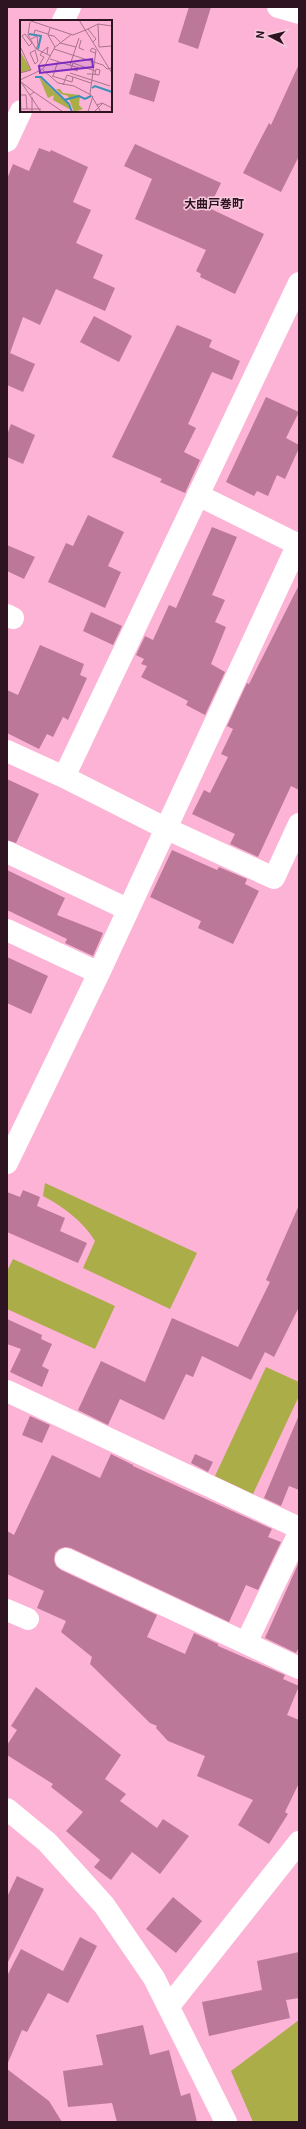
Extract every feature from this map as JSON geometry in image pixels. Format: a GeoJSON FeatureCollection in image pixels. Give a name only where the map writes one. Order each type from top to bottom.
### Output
{"type":"FeatureCollection","features":[{"type":"Feature","properties":{"kind":"street"},"geometry":{"type":"LineString","coordinates":[[64,20],[70,7]]}},
{"type":"Feature","properties":{"kind":"street"},"geometry":{"type":"LineString","coordinates":[[278,7],[299,13]]}},
{"type":"Feature","properties":{"kind":"street"},"geometry":{"type":"LineString","coordinates":[[7,141],[21,112]]}},
{"type":"Feature","properties":{"kind":"street"},"geometry":{"type":"LineString","coordinates":[[64,777],[198,495],[296,295]]}},
{"type":"Feature","properties":{"kind":"street"},"geometry":{"type":"LineString","coordinates":[[7,1163],[99,973],[165,828],[299,544],[198,495]]}},
{"type":"Feature","properties":{"kind":"street"},"geometry":{"type":"LineString","coordinates":[[7,751],[64,777],[165,828],[274,878],[299,824]]}},
{"type":"Feature","properties":{"kind":"street"},"geometry":{"type":"LineString","coordinates":[[7,852],[127,910]]}},
{"type":"Feature","properties":{"kind":"street"},"geometry":{"type":"LineString","coordinates":[[7,930],[99,973]]}},
{"type":"Feature","properties":{"kind":"street"},"geometry":{"type":"LineString","coordinates":[[7,1391],[299,1528]]}},
{"type":"Feature","properties":{"kind":"street"},"geometry":{"type":"LineString","coordinates":[[246,1643],[299,1533]]}},
{"type":"Feature","properties":{"kind":"street"},"geometry":{"type":"LineString","coordinates":[[66,1559],[299,1668]]}},
{"type":"Feature","properties":{"kind":"street"},"geometry":{"type":"LineString","coordinates":[[7,1610],[28,1619]]}},
{"type":"Feature","properties":{"kind":"street"},"geometry":{"type":"LineString","coordinates":[[7,1809],[47,1842],[104,1905],[154,1978],[226,2122]]}},
{"type":"Feature","properties":{"kind":"street"},"geometry":{"type":"LineString","coordinates":[[169,2006],[299,1842]]}},
{"type":"Feature","properties":{"kind":"shaded area"},"geometry":{"type":"Polygon","coordinates":[[[45,1183],[197,1253],[170,1309],[83,1268],[95,1241],[79,1221],[43,1196],[45,1183]]]}},
{"type":"Feature","properties":{"kind":"shaded area"},"geometry":{"type":"Polygon","coordinates":[[[13,1259],[115,1306],[95,1349],[7,1309],[7,1271],[13,1259]]]}},
{"type":"Feature","properties":{"kind":"shaded area"},"geometry":{"type":"Polygon","coordinates":[[[266,1367],[299,1382],[299,1396],[253,1494],[215,1476],[266,1367]]]}},
{"type":"Feature","properties":{"kind":"shaded area"},"geometry":{"type":"Polygon","coordinates":[[[299,2020],[299,2122],[253,2122],[231,2071],[299,2020]]]}},
{"type":"Feature","properties":{"kind":"building"},"geometry":{"type":"Polygon","coordinates":[[[189,7],[211,7],[198,49],[178,42],[189,7]]]}},
{"type":"Feature","properties":{"kind":"building"},"geometry":{"type":"Polygon","coordinates":[[[299,64],[299,156],[281,192],[243,173],[269,123],[271,125],[299,64]]]}},
{"type":"Feature","properties":{"kind":"building"},"geometry":{"type":"Polygon","coordinates":[[[135,73],[160,81],[154,102],[129,94],[135,73]]]}},
{"type":"Feature","properties":{"kind":"building"},"geometry":{"type":"Polygon","coordinates":[[[135,144],[221,183],[209,208],[264,234],[235,294],[200,277],[201,274],[196,271],[206,250],[135,219],[152,179],[124,166],[135,144]]]}},
{"type":"Feature","properties":{"kind":"building"},"geometry":{"type":"Polygon","coordinates":[[[39,148],[50,152],[51,150],[88,167],[73,202],[91,210],[76,243],[103,255],[93,278],[115,288],[105,311],[56,289],[40,325],[23,317],[10,353],[35,364],[23,392],[7,385],[7,179],[13,164],[29,171],[39,148]]]}},
{"type":"Feature","properties":{"kind":"building"},"geometry":{"type":"Polygon","coordinates":[[[94,316],[132,336],[119,362],[80,342],[94,316]]]}},
{"type":"Feature","properties":{"kind":"building"},"geometry":{"type":"Polygon","coordinates":[[[177,325],[212,340],[209,347],[240,361],[232,380],[212,372],[188,424],[196,428],[184,452],[200,460],[185,493],[160,482],[162,479],[112,457],[177,325]]]}},
{"type":"Feature","properties":{"kind":"building"},"geometry":{"type":"Polygon","coordinates":[[[266,397],[299,412],[286,438],[299,445],[299,448],[285,479],[277,475],[268,496],[257,491],[254,496],[226,482],[266,397]]]}},
{"type":"Feature","properties":{"kind":"building"},"geometry":{"type":"Polygon","coordinates":[[[11,424],[35,435],[23,464],[7,457],[7,435],[11,424]]]}},
{"type":"Feature","properties":{"kind":"building"},"geometry":{"type":"Polygon","coordinates":[[[88,515],[124,532],[108,566],[121,572],[105,608],[48,582],[66,543],[73,546],[88,515]]]}},
{"type":"Feature","properties":{"kind":"building"},"geometry":{"type":"Polygon","coordinates":[[[212,527],[237,537],[212,595],[225,600],[215,622],[226,627],[211,664],[225,672],[205,715],[186,705],[188,701],[141,677],[147,666],[141,664],[144,659],[136,655],[145,636],[153,640],[169,605],[176,608],[212,527]]]}},
{"type":"Feature","properties":{"kind":"building"},"geometry":{"type":"Polygon","coordinates":[[[7,545],[35,557],[24,579],[7,571],[7,545]]]}},
{"type":"Feature","properties":{"kind":"building"},"geometry":{"type":"Polygon","coordinates":[[[299,585],[299,790],[291,786],[258,857],[230,844],[235,834],[192,814],[204,790],[210,793],[228,757],[221,754],[233,729],[227,726],[247,683],[249,684],[299,585]]]}},
{"type":"Feature","properties":{"kind":"building"},"geometry":{"type":"Polygon","coordinates":[[[91,612],[122,626],[113,645],[83,631],[91,612]]]}},
{"type":"Feature","properties":{"kind":"building"},"geometry":{"type":"Polygon","coordinates":[[[40,645],[84,664],[80,675],[87,678],[68,720],[63,717],[53,737],[47,734],[39,749],[7,733],[7,690],[18,695],[40,645]]]}},
{"type":"Feature","properties":{"kind":"building"},"geometry":{"type":"Polygon","coordinates":[[[7,779],[39,794],[16,843],[7,840],[7,779]]]}},
{"type":"Feature","properties":{"kind":"building"},"geometry":{"type":"Polygon","coordinates":[[[172,850],[217,870],[219,867],[247,879],[245,884],[259,891],[233,944],[198,928],[201,921],[150,897],[172,850]]]}},
{"type":"Feature","properties":{"kind":"building"},"geometry":{"type":"Polygon","coordinates":[[[7,870],[65,898],[57,915],[103,933],[93,956],[65,943],[67,939],[7,910],[7,870]]]}},
{"type":"Feature","properties":{"kind":"building"},"geometry":{"type":"Polygon","coordinates":[[[7,957],[48,976],[31,1014],[7,1003],[7,957]]]}},
{"type":"Feature","properties":{"kind":"building"},"geometry":{"type":"Polygon","coordinates":[[[23,1190],[40,1197],[37,1206],[65,1218],[60,1231],[87,1243],[78,1263],[7,1232],[7,1192],[20,1197],[23,1190]]]}},
{"type":"Feature","properties":{"kind":"building"},"geometry":{"type":"Polygon","coordinates":[[[299,1205],[299,1307],[274,1357],[265,1352],[251,1380],[202,1356],[193,1377],[186,1374],[164,1420],[120,1399],[108,1425],[78,1410],[101,1361],[145,1382],[172,1318],[238,1347],[270,1282],[266,1280],[299,1205]]]}},
{"type":"Feature","properties":{"kind":"building"},"geometry":{"type":"Polygon","coordinates":[[[7,1319],[42,1335],[41,1339],[52,1344],[42,1366],[49,1370],[42,1387],[10,1372],[21,1349],[7,1344],[7,1319]]]}},
{"type":"Feature","properties":{"kind":"building"},"geometry":{"type":"Polygon","coordinates":[[[299,1415],[299,1490],[289,1486],[281,1506],[264,1498],[299,1415]]]}},
{"type":"Feature","properties":{"kind":"building"},"geometry":{"type":"Polygon","coordinates":[[[30,1416],[50,1425],[42,1443],[22,1435],[30,1416]]]}},
{"type":"Feature","properties":{"kind":"building"},"geometry":{"type":"Polygon","coordinates":[[[111,1454],[133,1466],[272,1529],[268,1537],[281,1542],[258,1590],[246,1585],[229,1622],[71,1548],[65,1547],[59,1549],[55,1553],[54,1560],[56,1566],[61,1570],[157,1615],[147,1637],[185,1654],[194,1633],[218,1644],[218,1646],[285,1675],[283,1679],[299,1686],[287,1715],[299,1720],[299,1783],[285,1812],[288,1814],[269,1844],[238,1825],[253,1800],[197,1776],[205,1756],[168,1741],[156,1728],[157,1726],[150,1723],[90,1664],[92,1657],[61,1632],[66,1621],[37,1608],[44,1591],[7,1574],[7,1531],[14,1535],[52,1455],[100,1478],[111,1454]]]}},
{"type":"Feature","properties":{"kind":"building"},"geometry":{"type":"Polygon","coordinates":[[[195,1454],[213,1462],[208,1472],[191,1463],[195,1454]]]}},
{"type":"Feature","properties":{"kind":"building"},"geometry":{"type":"Polygon","coordinates":[[[299,1562],[299,1647],[296,1653],[265,1638],[299,1562]]]}},
{"type":"Feature","properties":{"kind":"building"},"geometry":{"type":"Polygon","coordinates":[[[36,1687],[121,1755],[105,1779],[126,1794],[120,1801],[157,1828],[163,1819],[189,1836],[160,1874],[132,1852],[111,1880],[94,1867],[100,1860],[66,1831],[83,1812],[51,1787],[53,1784],[7,1755],[7,1745],[17,1730],[11,1726],[36,1687]]]}},
{"type":"Feature","properties":{"kind":"building"},"geometry":{"type":"Polygon","coordinates":[[[17,1876],[44,1889],[7,1964],[7,1897],[17,1876]]]}},
{"type":"Feature","properties":{"kind":"building"},"geometry":{"type":"Polygon","coordinates":[[[173,1897],[202,1921],[176,1953],[146,1929],[173,1897]]]}},
{"type":"Feature","properties":{"kind":"building"},"geometry":{"type":"Polygon","coordinates":[[[80,1937],[97,1946],[68,2003],[48,1993],[27,2032],[22,2030],[7,2065],[7,1976],[21,1949],[63,1971],[80,1937]]]}},
{"type":"Feature","properties":{"kind":"building"},"geometry":{"type":"Polygon","coordinates":[[[299,1952],[299,1998],[286,2000],[290,2018],[209,2036],[202,2002],[262,1990],[257,1961],[299,1952]]]}},
{"type":"Feature","properties":{"kind":"building"},"geometry":{"type":"Polygon","coordinates":[[[143,2025],[150,2055],[169,2050],[181,2096],[190,2093],[197,2122],[117,2122],[112,2103],[68,2107],[63,2071],[103,2065],[96,2035],[143,2025]]]}},
{"type":"Feature","properties":{"kind":"building"},"geometry":{"type":"Polygon","coordinates":[[[7,2069],[49,2101],[62,2122],[7,2122],[7,2069]]]}},
{"type":"Feature","properties":{"kind":"district","name":"大曲戸巻町"},"geometry":{"type":"Point","coordinates":[214,204]}}]}
